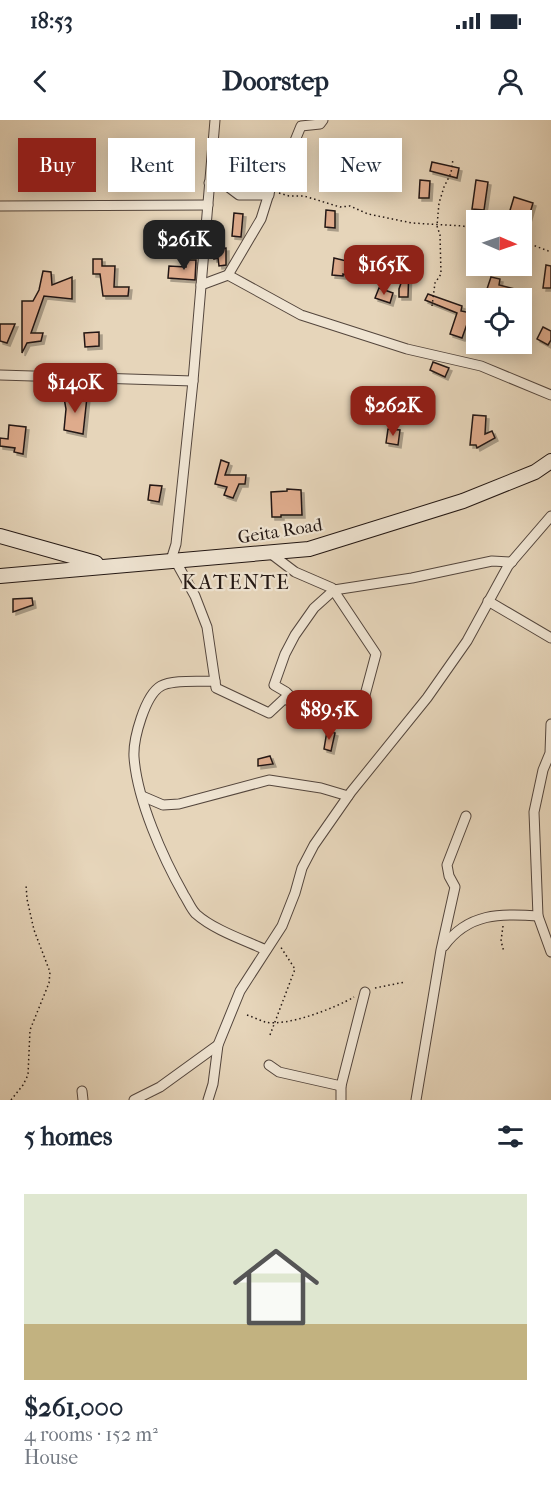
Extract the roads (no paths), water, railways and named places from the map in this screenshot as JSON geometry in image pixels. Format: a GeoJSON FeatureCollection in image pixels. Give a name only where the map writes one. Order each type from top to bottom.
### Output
{"type":"FeatureCollection","features":[{"type":"Feature","properties":{"kind":"main road","name":"Geita Road"},"geometry":{"type":"LineString","coordinates":[[0,576],[309,549],[464,501],[535,472],[551,461]]}},
{"type":"Feature","properties":{"kind":"main road"},"geometry":{"type":"LineString","coordinates":[[0,536],[106,566]]}},
{"type":"Feature","properties":{"kind":"street"},"geometry":{"type":"LineString","coordinates":[[213,138],[215,120]]}},
{"type":"Feature","properties":{"kind":"street"},"geometry":{"type":"LineString","coordinates":[[201,285],[228,275],[261,219],[271,187],[285,165],[301,126],[320,124],[323,120]]}},
{"type":"Feature","properties":{"kind":"street"},"geometry":{"type":"LineString","coordinates":[[208,192],[193,381],[173,560],[195,596],[207,627],[216,688],[269,713],[284,699],[304,706],[365,694],[376,654],[334,590],[295,572],[270,553]]}},
{"type":"Feature","properties":{"kind":"street"},"geometry":{"type":"LineString","coordinates":[[235,192],[239,195],[269,195]]}},
{"type":"Feature","properties":{"kind":"street"},"geometry":{"type":"LineString","coordinates":[[0,206],[207,205]]}},
{"type":"Feature","properties":{"kind":"street"},"geometry":{"type":"LineString","coordinates":[[228,275],[301,315],[407,349],[481,366],[551,395]]}},
{"type":"Feature","properties":{"kind":"street"},"geometry":{"type":"LineString","coordinates":[[0,375],[193,381]]}},
{"type":"Feature","properties":{"kind":"street"},"geometry":{"type":"LineString","coordinates":[[208,1100],[219,1045],[240,991],[282,926],[302,868],[314,845],[348,796],[427,698],[466,641],[512,562],[551,516]]}},
{"type":"Feature","properties":{"kind":"street"},"geometry":{"type":"LineString","coordinates":[[296,702],[274,685],[285,654],[295,635],[314,608],[334,590],[412,578],[492,561],[512,562]]}},
{"type":"Feature","properties":{"kind":"street"},"geometry":{"type":"LineString","coordinates":[[488,601],[551,638]]}},
{"type":"Feature","properties":{"kind":"street"},"geometry":{"type":"LineString","coordinates":[[215,681],[171,683],[159,687],[141,714],[134,756],[142,795],[156,838],[195,914],[229,934],[266,950]]}},
{"type":"Feature","properties":{"kind":"street"},"geometry":{"type":"LineString","coordinates":[[551,724],[550,753],[543,770],[534,812],[538,916],[551,952]]}},
{"type":"Feature","properties":{"kind":"street"},"geometry":{"type":"LineString","coordinates":[[142,795],[163,805],[179,804],[269,780],[321,788],[348,796]]}},
{"type":"Feature","properties":{"kind":"street"},"geometry":{"type":"LineString","coordinates":[[416,1100],[454,887],[447,865],[466,816]]}},
{"type":"Feature","properties":{"kind":"street"},"geometry":{"type":"LineString","coordinates":[[441,950],[452,935],[476,920],[506,914],[538,916]]}},
{"type":"Feature","properties":{"kind":"street"},"geometry":{"type":"LineString","coordinates":[[341,1100],[340,1086],[365,992]]}},
{"type":"Feature","properties":{"kind":"street"},"geometry":{"type":"LineString","coordinates":[[134,1100],[160,1087],[219,1045]]}},
{"type":"Feature","properties":{"kind":"street"},"geometry":{"type":"LineString","coordinates":[[269,1065],[279,1072],[340,1086]]}},
{"type":"Feature","properties":{"kind":"district","name":"KATENTE"},"geometry":{"type":"Point","coordinates":[236,582]}}]}
